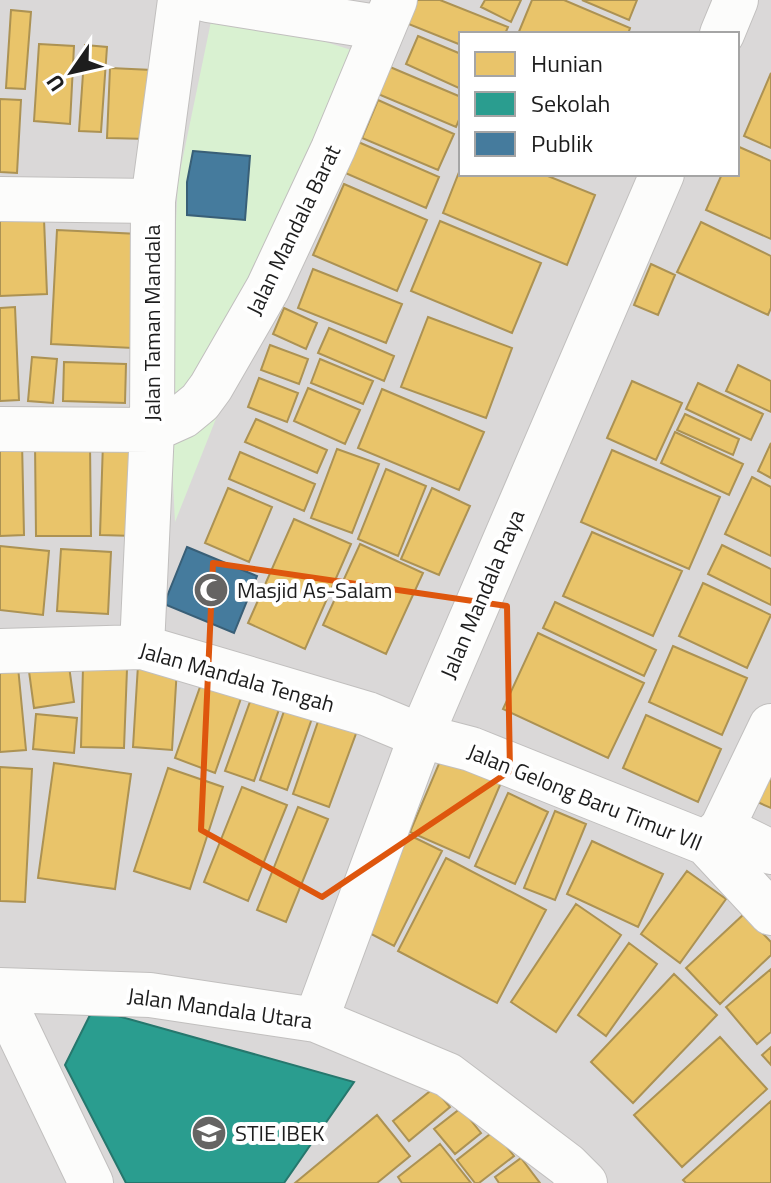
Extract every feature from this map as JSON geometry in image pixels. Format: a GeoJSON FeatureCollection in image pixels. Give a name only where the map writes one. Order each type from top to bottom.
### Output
{"type":"FeatureCollection","features":[{"type":"Feature","properties":{"kind":"street","name":"Jalan Taman Mandala"},"geometry":{"type":"LineString","coordinates":[[142,647],[152,430],[153,201],[180,0]]}},
{"type":"Feature","properties":{"kind":"street"},"geometry":{"type":"LineString","coordinates":[[208,0],[389,14]]}},
{"type":"Feature","properties":{"kind":"street"},"geometry":{"type":"LineString","coordinates":[[723,32],[736,0]]}},
{"type":"Feature","properties":{"kind":"street","name":"Jalan Mandala Barat"},"geometry":{"type":"LineString","coordinates":[[152,430],[183,416],[200,402],[218,375],[274,275],[333,149],[389,14]]}},
{"type":"Feature","properties":{"kind":"street","name":"Jalan Mandala Raya"},"geometry":{"type":"LineString","coordinates":[[316,1020],[421,736],[661,176]]}},
{"type":"Feature","properties":{"kind":"street"},"geometry":{"type":"LineString","coordinates":[[0,199],[153,201]]}},
{"type":"Feature","properties":{"kind":"street"},"geometry":{"type":"LineString","coordinates":[[0,429],[152,430]]}},
{"type":"Feature","properties":{"kind":"street","name":"Jalan Mandala Tengah"},"geometry":{"type":"LineString","coordinates":[[0,651],[142,647],[368,714],[421,736]]}},
{"type":"Feature","properties":{"kind":"street"},"geometry":{"type":"LineString","coordinates":[[771,726],[714,835],[771,852]]}},
{"type":"Feature","properties":{"kind":"street","name":"Jalan Gelong Baru Timur VII"},"geometry":{"type":"LineString","coordinates":[[421,736],[471,749],[714,835],[771,913]]}},
{"type":"Feature","properties":{"kind":"street"},"geometry":{"type":"LineString","coordinates":[[0,992],[91,1183]]}},
{"type":"Feature","properties":{"kind":"street","name":"Jalan Mandala Utara"},"geometry":{"type":"LineString","coordinates":[[0,992],[150,995],[316,1020],[448,1075],[567,1165],[585,1183]]}},
{"type":"Feature","properties":{"kind":"highlighted area"},"geometry":{"type":"Polygon","coordinates":[[[213,563],[507,606],[510,771],[322,897],[201,830],[213,563]]]}},
{"type":"Feature","properties":{"kind":"shaded area"},"geometry":{"type":"Polygon","coordinates":[[[0,0],[771,0],[771,1183],[0,1183],[0,0]]]}},
{"type":"Feature","properties":{"kind":"green space"},"geometry":{"type":"Polygon","coordinates":[[[214,7],[361,53],[175,522],[168,389],[178,181],[214,7]]]}},
{"type":"Feature","properties":{"kind":"building: Hunian"},"geometry":{"type":"Polygon","coordinates":[[[415,0],[440,0],[508,27],[506,32],[459,32],[459,44],[406,23],[415,0]]]}},
{"type":"Feature","properties":{"kind":"building: Hunian"},"geometry":{"type":"Polygon","coordinates":[[[485,0],[521,0],[511,22],[481,7],[485,0]]]}},
{"type":"Feature","properties":{"kind":"building: Hunian"},"geometry":{"type":"Polygon","coordinates":[[[532,0],[564,0],[630,28],[629,32],[519,32],[532,0]]]}},
{"type":"Feature","properties":{"kind":"building: Hunian"},"geometry":{"type":"Polygon","coordinates":[[[582,0],[637,0],[629,20],[582,0]]]}},
{"type":"Feature","properties":{"kind":"building: Hunian"},"geometry":{"type":"Polygon","coordinates":[[[11,10],[31,12],[25,89],[6,88],[11,10]]]}},
{"type":"Feature","properties":{"kind":"building: Hunian"},"geometry":{"type":"Polygon","coordinates":[[[418,36],[459,53],[459,88],[406,64],[418,36]]]}},
{"type":"Feature","properties":{"kind":"building: Hunian"},"geometry":{"type":"Polygon","coordinates":[[[39,44],[74,46],[70,124],[34,121],[39,44]]]}},
{"type":"Feature","properties":{"kind":"building: Hunian"},"geometry":{"type":"Polygon","coordinates":[[[85,45],[107,47],[101,132],[79,131],[85,45]]]}},
{"type":"Feature","properties":{"kind":"building: Hunian"},"geometry":{"type":"Polygon","coordinates":[[[390,67],[459,96],[459,120],[456,127],[378,94],[390,67]]]}},
{"type":"Feature","properties":{"kind":"building: Hunian"},"geometry":{"type":"Polygon","coordinates":[[[110,68],[152,70],[149,139],[107,138],[110,68]]]}},
{"type":"Feature","properties":{"kind":"building: Hunian"},"geometry":{"type":"Polygon","coordinates":[[[771,73],[771,148],[744,136],[771,73]]]}},
{"type":"Feature","properties":{"kind":"building: Hunian"},"geometry":{"type":"Polygon","coordinates":[[[0,99],[21,100],[17,173],[0,172],[0,99]]]}},
{"type":"Feature","properties":{"kind":"building: Hunian"},"geometry":{"type":"Polygon","coordinates":[[[378,100],[454,134],[438,170],[362,138],[378,100]]]}},
{"type":"Feature","properties":{"kind":"building: Hunian"},"geometry":{"type":"Polygon","coordinates":[[[356,141],[439,177],[426,208],[343,172],[356,141]]]}},
{"type":"Feature","properties":{"kind":"building: Hunian"},"geometry":{"type":"Polygon","coordinates":[[[739,147],[771,161],[771,239],[706,210],[721,176],[739,176],[739,147]]]}},
{"type":"Feature","properties":{"kind":"building: Hunian"},"geometry":{"type":"Polygon","coordinates":[[[459,172],[459,176],[548,176],[595,195],[567,265],[443,213],[459,172]]]}},
{"type":"Feature","properties":{"kind":"building: Hunian"},"geometry":{"type":"Polygon","coordinates":[[[344,184],[427,220],[397,291],[313,255],[344,184]]]}},
{"type":"Feature","properties":{"kind":"building: Hunian"},"geometry":{"type":"Polygon","coordinates":[[[44,219],[47,294],[0,296],[0,221],[44,219]]]}},
{"type":"Feature","properties":{"kind":"building: Hunian"},"geometry":{"type":"Polygon","coordinates":[[[440,221],[541,263],[512,333],[411,291],[440,221]]]}},
{"type":"Feature","properties":{"kind":"building: Hunian"},"geometry":{"type":"Polygon","coordinates":[[[701,222],[771,256],[771,308],[768,315],[677,272],[701,222]]]}},
{"type":"Feature","properties":{"kind":"building: Hunian"},"geometry":{"type":"Polygon","coordinates":[[[57,230],[139,234],[133,348],[51,344],[57,230]]]}},
{"type":"Feature","properties":{"kind":"building: Hunian"},"geometry":{"type":"Polygon","coordinates":[[[651,264],[675,275],[658,315],[634,305],[651,264]]]}},
{"type":"Feature","properties":{"kind":"building: Hunian"},"geometry":{"type":"Polygon","coordinates":[[[313,269],[402,304],[386,343],[298,308],[313,269]]]}},
{"type":"Feature","properties":{"kind":"building: Hunian"},"geometry":{"type":"Polygon","coordinates":[[[15,307],[19,400],[0,401],[0,308],[15,307]]]}},
{"type":"Feature","properties":{"kind":"building: Hunian"},"geometry":{"type":"Polygon","coordinates":[[[284,308],[317,323],[306,349],[273,334],[284,308]]]}},
{"type":"Feature","properties":{"kind":"building: Hunian"},"geometry":{"type":"Polygon","coordinates":[[[428,317],[512,348],[486,418],[401,387],[428,317]]]}},
{"type":"Feature","properties":{"kind":"building: Hunian"},"geometry":{"type":"Polygon","coordinates":[[[329,328],[394,356],[384,381],[318,353],[329,328]]]}},
{"type":"Feature","properties":{"kind":"building: Hunian"},"geometry":{"type":"Polygon","coordinates":[[[270,345],[308,359],[299,384],[261,370],[270,345]]]}},
{"type":"Feature","properties":{"kind":"building: Hunian"},"geometry":{"type":"Polygon","coordinates":[[[32,357],[57,359],[53,403],[28,401],[32,357]]]}},
{"type":"Feature","properties":{"kind":"building: Hunian"},"geometry":{"type":"Polygon","coordinates":[[[320,359],[373,381],[363,404],[311,383],[320,359]]]}},
{"type":"Feature","properties":{"kind":"building: Hunian"},"geometry":{"type":"Polygon","coordinates":[[[64,362],[126,364],[125,403],[63,401],[64,362]]]}},
{"type":"Feature","properties":{"kind":"building: Hunian"},"geometry":{"type":"Polygon","coordinates":[[[738,365],[771,381],[771,412],[726,391],[738,365]]]}},
{"type":"Feature","properties":{"kind":"building: Hunian"},"geometry":{"type":"Polygon","coordinates":[[[259,378],[298,393],[287,422],[248,407],[259,378]]]}},
{"type":"Feature","properties":{"kind":"building: Hunian"},"geometry":{"type":"Polygon","coordinates":[[[632,381],[682,403],[656,460],[607,438],[632,381]]]}},
{"type":"Feature","properties":{"kind":"building: Hunian"},"geometry":{"type":"Polygon","coordinates":[[[698,383],[763,414],[751,440],[686,409],[698,383]]]}},
{"type":"Feature","properties":{"kind":"building: Hunian"},"geometry":{"type":"Polygon","coordinates":[[[308,388],[360,410],[345,444],[294,421],[308,388]]]}},
{"type":"Feature","properties":{"kind":"building: Hunian"},"geometry":{"type":"Polygon","coordinates":[[[382,389],[484,432],[459,490],[358,448],[382,389]]]}},
{"type":"Feature","properties":{"kind":"building: Hunian"},"geometry":{"type":"Polygon","coordinates":[[[685,414],[739,439],[733,455],[677,430],[685,414]]]}},
{"type":"Feature","properties":{"kind":"building: Hunian"},"geometry":{"type":"Polygon","coordinates":[[[256,419],[327,450],[317,473],[245,442],[256,419]]]}},
{"type":"Feature","properties":{"kind":"building: Hunian"},"geometry":{"type":"Polygon","coordinates":[[[675,432],[743,464],[729,495],[661,463],[675,432]]]}},
{"type":"Feature","properties":{"kind":"building: Hunian"},"geometry":{"type":"Polygon","coordinates":[[[22,441],[24,535],[0,536],[0,442],[22,441]]]}},
{"type":"Feature","properties":{"kind":"building: Hunian"},"geometry":{"type":"Polygon","coordinates":[[[103,442],[137,443],[135,536],[100,535],[103,442]]]}},
{"type":"Feature","properties":{"kind":"building: Hunian"},"geometry":{"type":"Polygon","coordinates":[[[35,443],[90,443],[91,536],[36,536],[35,443]]]}},
{"type":"Feature","properties":{"kind":"building: Hunian"},"geometry":{"type":"Polygon","coordinates":[[[771,443],[771,478],[758,471],[771,443]]]}},
{"type":"Feature","properties":{"kind":"building: Hunian"},"geometry":{"type":"Polygon","coordinates":[[[337,449],[379,464],[352,533],[311,518],[337,449]]]}},
{"type":"Feature","properties":{"kind":"building: Hunian"},"geometry":{"type":"Polygon","coordinates":[[[612,450],[720,497],[689,569],[581,522],[612,450]]]}},
{"type":"Feature","properties":{"kind":"building: Hunian"},"geometry":{"type":"Polygon","coordinates":[[[240,452],[315,484],[304,511],[229,479],[240,452]]]}},
{"type":"Feature","properties":{"kind":"building: Hunian"},"geometry":{"type":"Polygon","coordinates":[[[386,469],[426,486],[398,556],[358,539],[386,469]]]}},
{"type":"Feature","properties":{"kind":"building: Hunian"},"geometry":{"type":"Polygon","coordinates":[[[752,477],[771,487],[771,556],[725,534],[752,477]]]}},
{"type":"Feature","properties":{"kind":"building: Hunian"},"geometry":{"type":"Polygon","coordinates":[[[228,488],[272,507],[249,562],[205,543],[228,488]]]}},
{"type":"Feature","properties":{"kind":"building: Hunian"},"geometry":{"type":"Polygon","coordinates":[[[432,488],[470,506],[439,575],[401,559],[432,488]]]}},
{"type":"Feature","properties":{"kind":"building: Hunian"},"geometry":{"type":"Polygon","coordinates":[[[294,519],[351,544],[305,649],[248,623],[294,519]]]}},
{"type":"Feature","properties":{"kind":"building: Hunian"},"geometry":{"type":"Polygon","coordinates":[[[592,532],[682,571],[653,636],[563,596],[592,532]]]}},
{"type":"Feature","properties":{"kind":"building: Hunian"},"geometry":{"type":"Polygon","coordinates":[[[360,544],[423,573],[386,654],[323,625],[360,544]]]}},
{"type":"Feature","properties":{"kind":"building: Hunian"},"geometry":{"type":"Polygon","coordinates":[[[722,545],[771,569],[771,605],[708,574],[722,545]]]}},
{"type":"Feature","properties":{"kind":"building: Hunian"},"geometry":{"type":"Polygon","coordinates":[[[0,546],[49,551],[43,615],[0,610],[0,546]]]}},
{"type":"Feature","properties":{"kind":"building: Hunian"},"geometry":{"type":"Polygon","coordinates":[[[61,549],[111,552],[108,614],[57,611],[61,549]]]}},
{"type":"Feature","properties":{"kind":"building: Hunian"},"geometry":{"type":"Polygon","coordinates":[[[703,583],[771,615],[747,668],[679,636],[703,583]]]}},
{"type":"Feature","properties":{"kind":"building: Hunian"},"geometry":{"type":"Polygon","coordinates":[[[555,602],[656,650],[644,676],[543,628],[555,602]]]}},
{"type":"Feature","properties":{"kind":"building: Hunian"},"geometry":{"type":"Polygon","coordinates":[[[538,633],[644,683],[608,758],[503,709],[538,633]]]}},
{"type":"Feature","properties":{"kind":"building: Hunian"},"geometry":{"type":"Polygon","coordinates":[[[673,646],[747,678],[722,735],[649,702],[673,646]]]}},
{"type":"Feature","properties":{"kind":"building: Hunian"},"geometry":{"type":"Polygon","coordinates":[[[68,659],[74,702],[34,708],[28,664],[68,659]]]}},
{"type":"Feature","properties":{"kind":"building: Hunian"},"geometry":{"type":"Polygon","coordinates":[[[138,665],[177,668],[172,750],[133,747],[138,665]]]}},
{"type":"Feature","properties":{"kind":"building: Hunian"},"geometry":{"type":"Polygon","coordinates":[[[18,667],[26,750],[0,752],[0,669],[18,667]]]}},
{"type":"Feature","properties":{"kind":"building: Hunian"},"geometry":{"type":"Polygon","coordinates":[[[83,667],[127,669],[124,748],[81,747],[83,667]]]}},
{"type":"Feature","properties":{"kind":"building: Hunian"},"geometry":{"type":"Polygon","coordinates":[[[206,670],[246,684],[215,773],[175,758],[206,670]]]}},
{"type":"Feature","properties":{"kind":"building: Hunian"},"geometry":{"type":"Polygon","coordinates":[[[256,685],[284,695],[254,781],[225,771],[256,685]]]}},
{"type":"Feature","properties":{"kind":"building: Hunian"},"geometry":{"type":"Polygon","coordinates":[[[290,694],[317,704],[287,790],[260,780],[290,694]]]}},
{"type":"Feature","properties":{"kind":"building: Hunian"},"geometry":{"type":"Polygon","coordinates":[[[323,707],[361,720],[329,807],[293,794],[323,707]]]}},
{"type":"Feature","properties":{"kind":"building: Hunian"},"geometry":{"type":"Polygon","coordinates":[[[36,714],[77,718],[74,753],[33,749],[36,714]]]}},
{"type":"Feature","properties":{"kind":"building: Hunian"},"geometry":{"type":"Polygon","coordinates":[[[646,715],[721,749],[698,802],[623,768],[646,715]]]}},
{"type":"Feature","properties":{"kind":"building: Hunian"},"geometry":{"type":"Polygon","coordinates":[[[444,752],[503,778],[469,858],[410,832],[444,752]]]}},
{"type":"Feature","properties":{"kind":"building: Hunian"},"geometry":{"type":"Polygon","coordinates":[[[54,763],[131,774],[115,889],[38,878],[54,763]]]}},
{"type":"Feature","properties":{"kind":"building: Hunian"},"geometry":{"type":"Polygon","coordinates":[[[771,764],[771,808],[755,801],[771,764]]]}},
{"type":"Feature","properties":{"kind":"building: Hunian"},"geometry":{"type":"Polygon","coordinates":[[[0,767],[32,769],[25,902],[0,901],[0,767]]]}},
{"type":"Feature","properties":{"kind":"building: Hunian"},"geometry":{"type":"Polygon","coordinates":[[[168,768],[223,787],[190,889],[134,871],[168,768]]]}},
{"type":"Feature","properties":{"kind":"building: Hunian"},"geometry":{"type":"Polygon","coordinates":[[[242,787],[287,805],[248,901],[204,882],[242,787]]]}},
{"type":"Feature","properties":{"kind":"building: Hunian"},"geometry":{"type":"Polygon","coordinates":[[[508,793],[548,812],[515,884],[475,866],[508,793]]]}},
{"type":"Feature","properties":{"kind":"building: Hunian"},"geometry":{"type":"Polygon","coordinates":[[[298,807],[328,819],[286,922],[257,910],[298,807]]]}},
{"type":"Feature","properties":{"kind":"building: Hunian"},"geometry":{"type":"Polygon","coordinates":[[[555,811],[586,824],[555,900],[524,888],[555,811]]]}},
{"type":"Feature","properties":{"kind":"building: Hunian"},"geometry":{"type":"Polygon","coordinates":[[[401,831],[442,851],[394,946],[354,925],[401,831]]]}},
{"type":"Feature","properties":{"kind":"building: Hunian"},"geometry":{"type":"Polygon","coordinates":[[[592,841],[663,874],[638,927],[567,894],[592,841]]]}},
{"type":"Feature","properties":{"kind":"building: Hunian"},"geometry":{"type":"Polygon","coordinates":[[[446,858],[546,910],[497,1003],[398,951],[446,858]]]}},
{"type":"Feature","properties":{"kind":"building: Hunian"},"geometry":{"type":"Polygon","coordinates":[[[687,871],[726,899],[680,963],[641,934],[687,871]]]}},
{"type":"Feature","properties":{"kind":"building: Hunian"},"geometry":{"type":"Polygon","coordinates":[[[576,904],[621,935],[556,1032],[511,1002],[576,904]]]}},
{"type":"Feature","properties":{"kind":"building: Hunian"},"geometry":{"type":"Polygon","coordinates":[[[744,914],[771,942],[771,955],[720,1004],[686,968],[744,914]]]}},
{"type":"Feature","properties":{"kind":"building: Hunian"},"geometry":{"type":"Polygon","coordinates":[[[629,943],[657,964],[606,1036],[578,1015],[629,943]]]}},
{"type":"Feature","properties":{"kind":"building: Hunian"},"geometry":{"type":"Polygon","coordinates":[[[771,969],[771,1032],[757,1044],[726,1007],[771,969]]]}},
{"type":"Feature","properties":{"kind":"building: Hunian"},"geometry":{"type":"Polygon","coordinates":[[[674,974],[717,1015],[633,1103],[591,1062],[674,974]]]}},
{"type":"Feature","properties":{"kind":"building: Hunian"},"geometry":{"type":"Polygon","coordinates":[[[720,1037],[767,1089],[682,1167],[634,1115],[720,1037]]]}},
{"type":"Feature","properties":{"kind":"building: Hunian"},"geometry":{"type":"Polygon","coordinates":[[[771,1047],[771,1065],[762,1055],[771,1047]]]}},
{"type":"Feature","properties":{"kind":"building: Hunian"},"geometry":{"type":"Polygon","coordinates":[[[434,1088],[450,1107],[409,1141],[393,1121],[434,1088]]]}},
{"type":"Feature","properties":{"kind":"building: Hunian"},"geometry":{"type":"Polygon","coordinates":[[[771,1101],[771,1183],[686,1183],[683,1180],[771,1101]]]}},
{"type":"Feature","properties":{"kind":"building: Hunian"},"geometry":{"type":"Polygon","coordinates":[[[461,1108],[481,1133],[455,1154],[434,1129],[461,1108]]]}},
{"type":"Feature","properties":{"kind":"building: Hunian"},"geometry":{"type":"Polygon","coordinates":[[[377,1115],[410,1156],[377,1183],[295,1183],[377,1115]]]}},
{"type":"Feature","properties":{"kind":"building: Hunian"},"geometry":{"type":"Polygon","coordinates":[[[494,1131],[514,1156],[475,1183],[457,1160],[494,1131]]]}},
{"type":"Feature","properties":{"kind":"building: Hunian"},"geometry":{"type":"Polygon","coordinates":[[[440,1144],[471,1183],[402,1183],[398,1177],[440,1144]]]}},
{"type":"Feature","properties":{"kind":"building: Hunian"},"geometry":{"type":"Polygon","coordinates":[[[521,1158],[540,1183],[499,1183],[495,1177],[521,1158]]]}},
{"type":"Feature","properties":{"kind":"building: Sekolah","name":"STIE IBEK"},"geometry":{"type":"Polygon","coordinates":[[[93,1009],[354,1082],[284,1183],[126,1183],[65,1065],[93,1009]]]}},
{"type":"Feature","properties":{"kind":"building: Publik"},"geometry":{"type":"Polygon","coordinates":[[[193,151],[250,156],[245,220],[187,215],[187,182],[193,151]]]}},
{"type":"Feature","properties":{"kind":"building: Publik","name":"Masjid As-Salam"},"geometry":{"type":"Polygon","coordinates":[[[187,547],[257,576],[234,633],[164,604],[187,547]]]}},
{"type":"Feature","properties":{"kind":"place","name":"Masjid As-Salam"},"geometry":{"type":"Point","coordinates":[211,590]}},
{"type":"Feature","properties":{"kind":"place","name":"STIE IBEK"},"geometry":{"type":"Point","coordinates":[209,1133]}}]}
